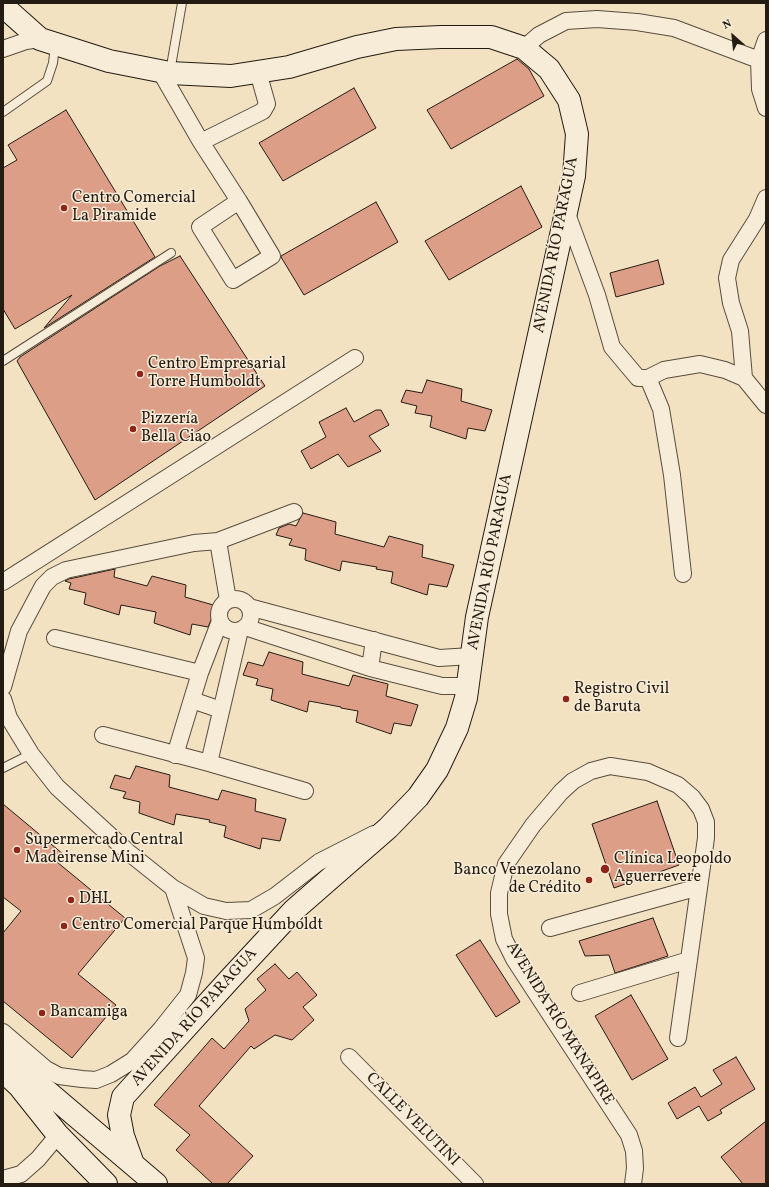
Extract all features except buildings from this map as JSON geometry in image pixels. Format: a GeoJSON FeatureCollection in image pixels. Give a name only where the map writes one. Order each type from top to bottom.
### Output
{"type":"FeatureCollection","features":[{"type":"Feature","properties":{"kind":"main road"},"geometry":{"type":"LineString","coordinates":[[3,6],[48,41]]}},
{"type":"Feature","properties":{"kind":"main road","name":"AVENIDA RÍO PARAGUA"},"geometry":{"type":"LineString","coordinates":[[48,41],[109,61],[165,72],[230,76],[289,67],[357,47],[396,39],[491,37],[524,48],[549,69],[569,100],[577,134],[574,176],[477,616],[466,698],[457,728],[437,770],[418,797],[388,828],[294,910],[124,1097],[119,1115],[123,1136],[134,1164]]}},
{"type":"Feature","properties":{"kind":"main road"},"geometry":{"type":"LineString","coordinates":[[3,1054],[156,1184]]}},
{"type":"Feature","properties":{"kind":"main road"},"geometry":{"type":"LineString","coordinates":[[3,1071],[19,1086],[58,1135],[106,1184]]}},
{"type":"Feature","properties":{"kind":"street"},"geometry":{"type":"LineString","coordinates":[[524,48],[539,35],[566,22],[596,19],[637,22],[674,28],[759,60]]}},
{"type":"Feature","properties":{"kind":"street"},"geometry":{"type":"LineString","coordinates":[[766,40],[759,60],[760,89],[766,108]]}},
{"type":"Feature","properties":{"kind":"street"},"geometry":{"type":"LineString","coordinates":[[3,49],[26,41],[48,41]]}},
{"type":"Feature","properties":{"kind":"street"},"geometry":{"type":"LineString","coordinates":[[165,72],[201,142],[239,200],[272,256],[233,280],[200,227],[239,200]]}},
{"type":"Feature","properties":{"kind":"street"},"geometry":{"type":"LineString","coordinates":[[201,142],[263,111],[267,104],[258,72]]}},
{"type":"Feature","properties":{"kind":"street"},"geometry":{"type":"LineString","coordinates":[[744,378],[740,331],[731,303],[727,278],[731,260],[757,219],[766,198]]}},
{"type":"Feature","properties":{"kind":"street"},"geometry":{"type":"LineString","coordinates":[[566,210],[597,295],[612,347],[638,378],[648,378],[664,370],[700,364],[725,370],[744,378],[766,405]]}},
{"type":"Feature","properties":{"kind":"street"},"geometry":{"type":"LineString","coordinates":[[3,582],[355,358]]}},
{"type":"Feature","properties":{"kind":"street"},"geometry":{"type":"LineString","coordinates":[[648,378],[661,409],[672,476],[683,574]]}},
{"type":"Feature","properties":{"kind":"street"},"geometry":{"type":"LineString","coordinates":[[3,687],[20,631],[43,586],[52,577],[66,570],[194,543],[218,541],[294,512]]}},
{"type":"Feature","properties":{"kind":"street"},"geometry":{"type":"LineString","coordinates":[[218,541],[228,600]]}},
{"type":"Feature","properties":{"kind":"street"},"geometry":{"type":"LineString","coordinates":[[174,754],[200,673],[220,621],[219,613],[222,606],[228,600],[236,598],[244,601],[249,607],[251,614],[250,621],[243,628],[221,710],[209,763]]}},
{"type":"Feature","properties":{"kind":"street"},"geometry":{"type":"LineString","coordinates":[[249,607],[440,658],[472,656]]}},
{"type":"Feature","properties":{"kind":"street"},"geometry":{"type":"LineString","coordinates":[[220,621],[225,627],[232,630],[243,628],[370,668],[442,686],[467,686]]}},
{"type":"Feature","properties":{"kind":"street"},"geometry":{"type":"LineString","coordinates":[[55,638],[200,673]]}},
{"type":"Feature","properties":{"kind":"street"},"geometry":{"type":"LineString","coordinates":[[370,668],[374,640]]}},
{"type":"Feature","properties":{"kind":"street","name":"AVENIDA RÍO PARAGUA"},"geometry":{"type":"LineString","coordinates":[[3,699],[9,718],[31,754],[57,786],[128,852],[173,888],[204,906],[226,911],[251,910],[275,896],[319,862],[358,841],[388,828]]}},
{"type":"Feature","properties":{"kind":"street"},"geometry":{"type":"LineString","coordinates":[[192,700],[221,710]]}},
{"type":"Feature","properties":{"kind":"street"},"geometry":{"type":"LineString","coordinates":[[103,735],[306,791]]}},
{"type":"Feature","properties":{"kind":"street","name":"AVENIDA RÍO MANAPIRE"},"geometry":{"type":"LineString","coordinates":[[633,1184],[635,1168],[634,1151],[629,1135],[514,959],[504,939],[499,914],[499,893],[506,864],[533,825],[561,792],[573,781],[591,771],[610,766],[648,772],[678,785],[692,796],[701,809],[706,822],[699,887],[678,1038]]}},
{"type":"Feature","properties":{"kind":"street"},"geometry":{"type":"LineString","coordinates":[[550,928],[699,887]]}},
{"type":"Feature","properties":{"kind":"street"},"geometry":{"type":"LineString","coordinates":[[3,1032],[46,1069],[59,1076],[96,1080],[111,1074],[132,1062],[188,995],[194,973],[196,958],[173,888]]}},
{"type":"Feature","properties":{"kind":"street"},"geometry":{"type":"LineString","coordinates":[[580,993],[689,960]]}},
{"type":"Feature","properties":{"kind":"street","name":"CALLE VELUTINI"},"geometry":{"type":"LineString","coordinates":[[349,1057],[475,1184]]}},
{"type":"Feature","properties":{"kind":"street"},"geometry":{"type":"LineString","coordinates":[[3,1179],[21,1174],[38,1159],[58,1135]]}},
{"type":"Feature","properties":{"kind":"lane"},"geometry":{"type":"LineString","coordinates":[[165,72],[182,3]]}},
{"type":"Feature","properties":{"kind":"lane"},"geometry":{"type":"LineString","coordinates":[[3,112],[47,81],[53,63],[48,41]]}},
{"type":"Feature","properties":{"kind":"lane"},"geometry":{"type":"LineString","coordinates":[[3,361],[171,253]]}},
{"type":"Feature","properties":{"kind":"lane"},"geometry":{"type":"LineString","coordinates":[[3,768],[31,754]]}},
{"type":"Feature","properties":{"kind":"place","name":"Centro Comercial La Piramide"},"geometry":{"type":"Point","coordinates":[64,208]}},
{"type":"Feature","properties":{"kind":"place","name":"Centro Empresarial Torre Humboldt"},"geometry":{"type":"Point","coordinates":[140,374]}},
{"type":"Feature","properties":{"kind":"place","name":"Pizzería Bella Ciao"},"geometry":{"type":"Point","coordinates":[133,429]}},
{"type":"Feature","properties":{"kind":"place","name":"Registro Civil de Baruta"},"geometry":{"type":"Point","coordinates":[566,699]}},
{"type":"Feature","properties":{"kind":"place","name":"Supermercado Central Madeirense Mini"},"geometry":{"type":"Point","coordinates":[17,850]}},
{"type":"Feature","properties":{"kind":"place","name":"Clínica Leopoldo Aguerrevere"},"geometry":{"type":"Point","coordinates":[605,869]}},
{"type":"Feature","properties":{"kind":"place","name":"Banco Venezolano de Crédito"},"geometry":{"type":"Point","coordinates":[589,880]}},
{"type":"Feature","properties":{"kind":"place","name":"DHL"},"geometry":{"type":"Point","coordinates":[71,900]}},
{"type":"Feature","properties":{"kind":"place","name":"Centro Comercial Parque Humboldt"},"geometry":{"type":"Point","coordinates":[64,926]}},
{"type":"Feature","properties":{"kind":"place","name":"Bancamiga"},"geometry":{"type":"Point","coordinates":[42,1013]}}]}
